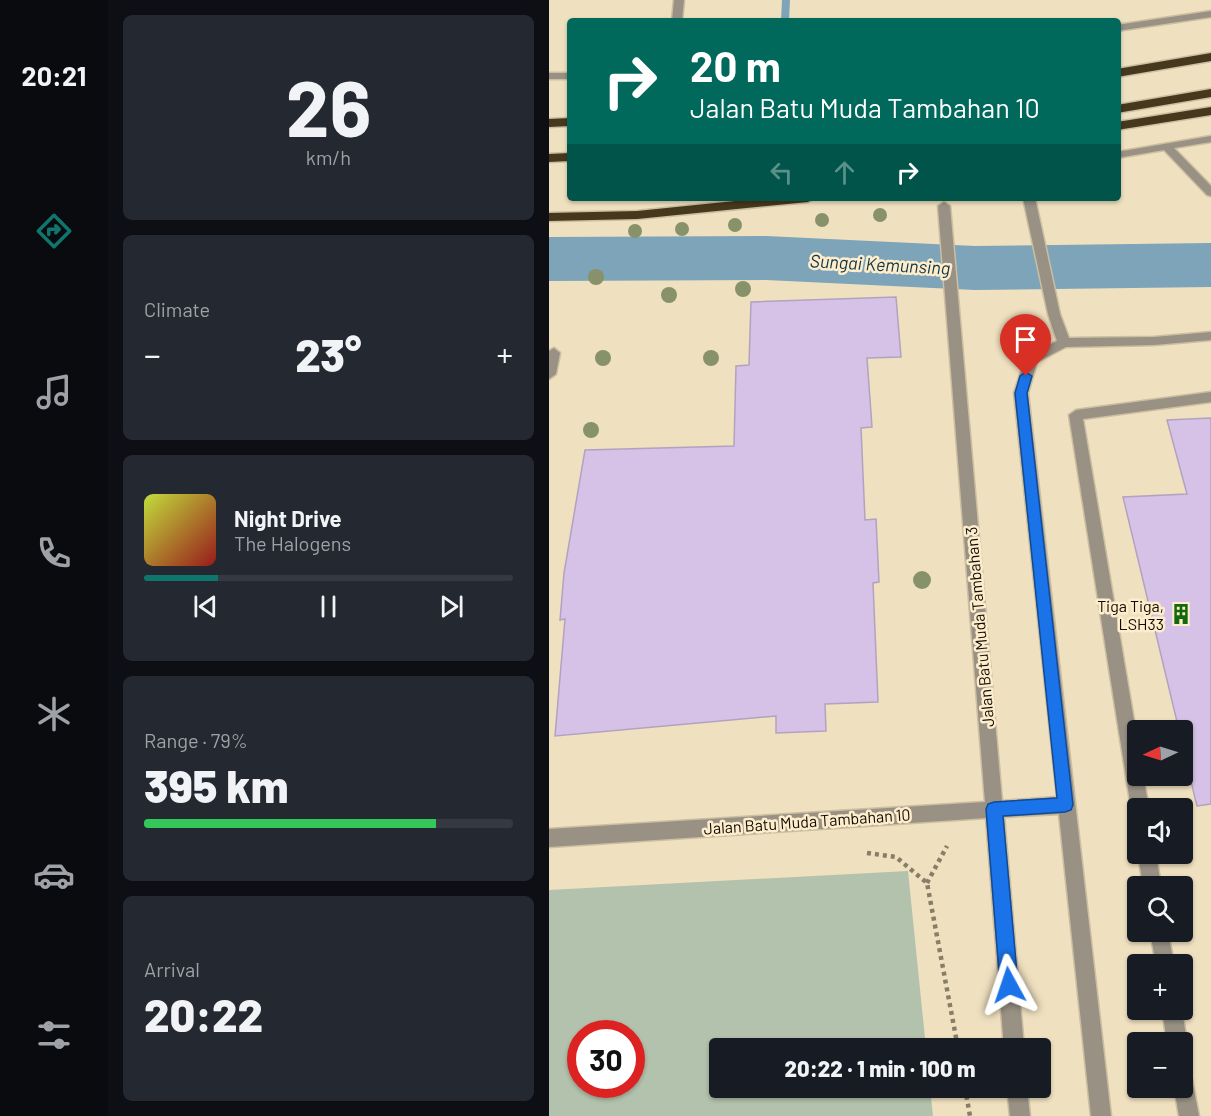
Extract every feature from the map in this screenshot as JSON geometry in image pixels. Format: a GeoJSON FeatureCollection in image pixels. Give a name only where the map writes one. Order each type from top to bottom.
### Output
{"type":"FeatureCollection","features":[{"type":"Feature","properties":{"kind":"highway"},"geometry":{"type":"LineString","coordinates":[[1121,72],[1211,57]]}},
{"type":"Feature","properties":{"kind":"highway"},"geometry":{"type":"LineString","coordinates":[[1121,108],[1211,93]]}},
{"type":"Feature","properties":{"kind":"highway"},"geometry":{"type":"LineString","coordinates":[[1121,125],[1211,111]]}},
{"type":"Feature","properties":{"kind":"highway"},"geometry":{"type":"LineString","coordinates":[[549,123],[567,122]]}},
{"type":"Feature","properties":{"kind":"highway"},"geometry":{"type":"LineString","coordinates":[[549,158],[567,157]]}},
{"type":"Feature","properties":{"kind":"highway"},"geometry":{"type":"LineString","coordinates":[[549,217],[637,215],[778,201]]}},
{"type":"Feature","properties":{"kind":"street"},"geometry":{"type":"LineString","coordinates":[[677,18],[679,0]]}},
{"type":"Feature","properties":{"kind":"street"},"geometry":{"type":"LineString","coordinates":[[1121,27],[1211,14]]}},
{"type":"Feature","properties":{"kind":"street"},"geometry":{"type":"LineString","coordinates":[[549,76],[567,76]]}},
{"type":"Feature","properties":{"kind":"street"},"geometry":{"type":"LineString","coordinates":[[1121,153],[1211,139]]}},
{"type":"Feature","properties":{"kind":"street"},"geometry":{"type":"LineString","coordinates":[[1166,146],[1211,193]]}},
{"type":"Feature","properties":{"kind":"street"},"geometry":{"type":"LineString","coordinates":[[1030,201],[1054,314],[1064,343]]}},
{"type":"Feature","properties":{"kind":"street","name":"Jalan Batu Muda Tambahan 3"},"geometry":{"type":"LineString","coordinates":[[944,206],[1013,1038]]}},
{"type":"Feature","properties":{"kind":"street"},"geometry":{"type":"LineString","coordinates":[[1101,1116],[1021,393],[1031,359],[1064,343],[1154,341],[1211,336]]}},
{"type":"Feature","properties":{"kind":"street"},"geometry":{"type":"LineString","coordinates":[[549,374],[554,352]]}},
{"type":"Feature","properties":{"kind":"street"},"geometry":{"type":"LineString","coordinates":[[1138,798],[1076,415],[1211,397]]}},
{"type":"Feature","properties":{"kind":"street","name":"Jalan Batu Muda Tambahan 10"},"geometry":{"type":"LineString","coordinates":[[549,838],[1065,805]]}},
{"type":"Feature","properties":{"kind":"street"},"geometry":{"type":"LineString","coordinates":[[1018,1098],[1020,1116]]}},
{"type":"Feature","properties":{"kind":"street"},"geometry":{"type":"LineString","coordinates":[[1186,1098],[1189,1116]]}},
{"type":"Feature","properties":{"kind":"path"},"geometry":{"type":"LineString","coordinates":[[864,852],[896,857],[927,883],[956,1038]]}},
{"type":"Feature","properties":{"kind":"path"},"geometry":{"type":"LineString","coordinates":[[967,1098],[970,1116]]}},
{"type":"Feature","properties":{"kind":"green space"},"geometry":{"type":"Polygon","coordinates":[[[908,871],[925,1038],[709,1038],[709,1098],[931,1098],[933,1116],[549,1116],[549,890],[908,871]]]}},
{"type":"Feature","properties":{"kind":"building"},"geometry":{"type":"Polygon","coordinates":[[[896,297],[901,357],[867,358],[872,427],[861,428],[865,520],[876,519],[879,582],[873,583],[878,702],[825,704],[826,731],[776,733],[776,716],[555,736],[565,619],[560,620],[564,573],[585,450],[734,446],[736,366],[749,365],[751,302],[896,297]]]}},
{"type":"Feature","properties":{"kind":"building","name":"Tiga Tiga, LSH33"},"geometry":{"type":"Polygon","coordinates":[[[1211,418],[1211,804],[1197,806],[1192,786],[1193,720],[1177,720],[1123,497],[1187,494],[1167,420],[1211,418]]]}},
{"type":"Feature","properties":{"kind":"waterway"},"geometry":{"type":"LineString","coordinates":[[785,18],[786,0]]}},
{"type":"Feature","properties":{"kind":"waterway","name":"Sungai Kemunsing"},"geometry":{"type":"LineString","coordinates":[[549,259],[766,258],[975,268],[1211,265]]}},
{"type":"Feature","properties":{"kind":"place","name":"Tiga Tiga, LSH33"},"geometry":{"type":"Point","coordinates":[1181,614]}},
{"type":"Feature","properties":{"kind":"route"},"geometry":{"type":"LineString","coordinates":[[1009,985],[994,809],[1065,805],[1021,393],[1026,376]]}}]}
